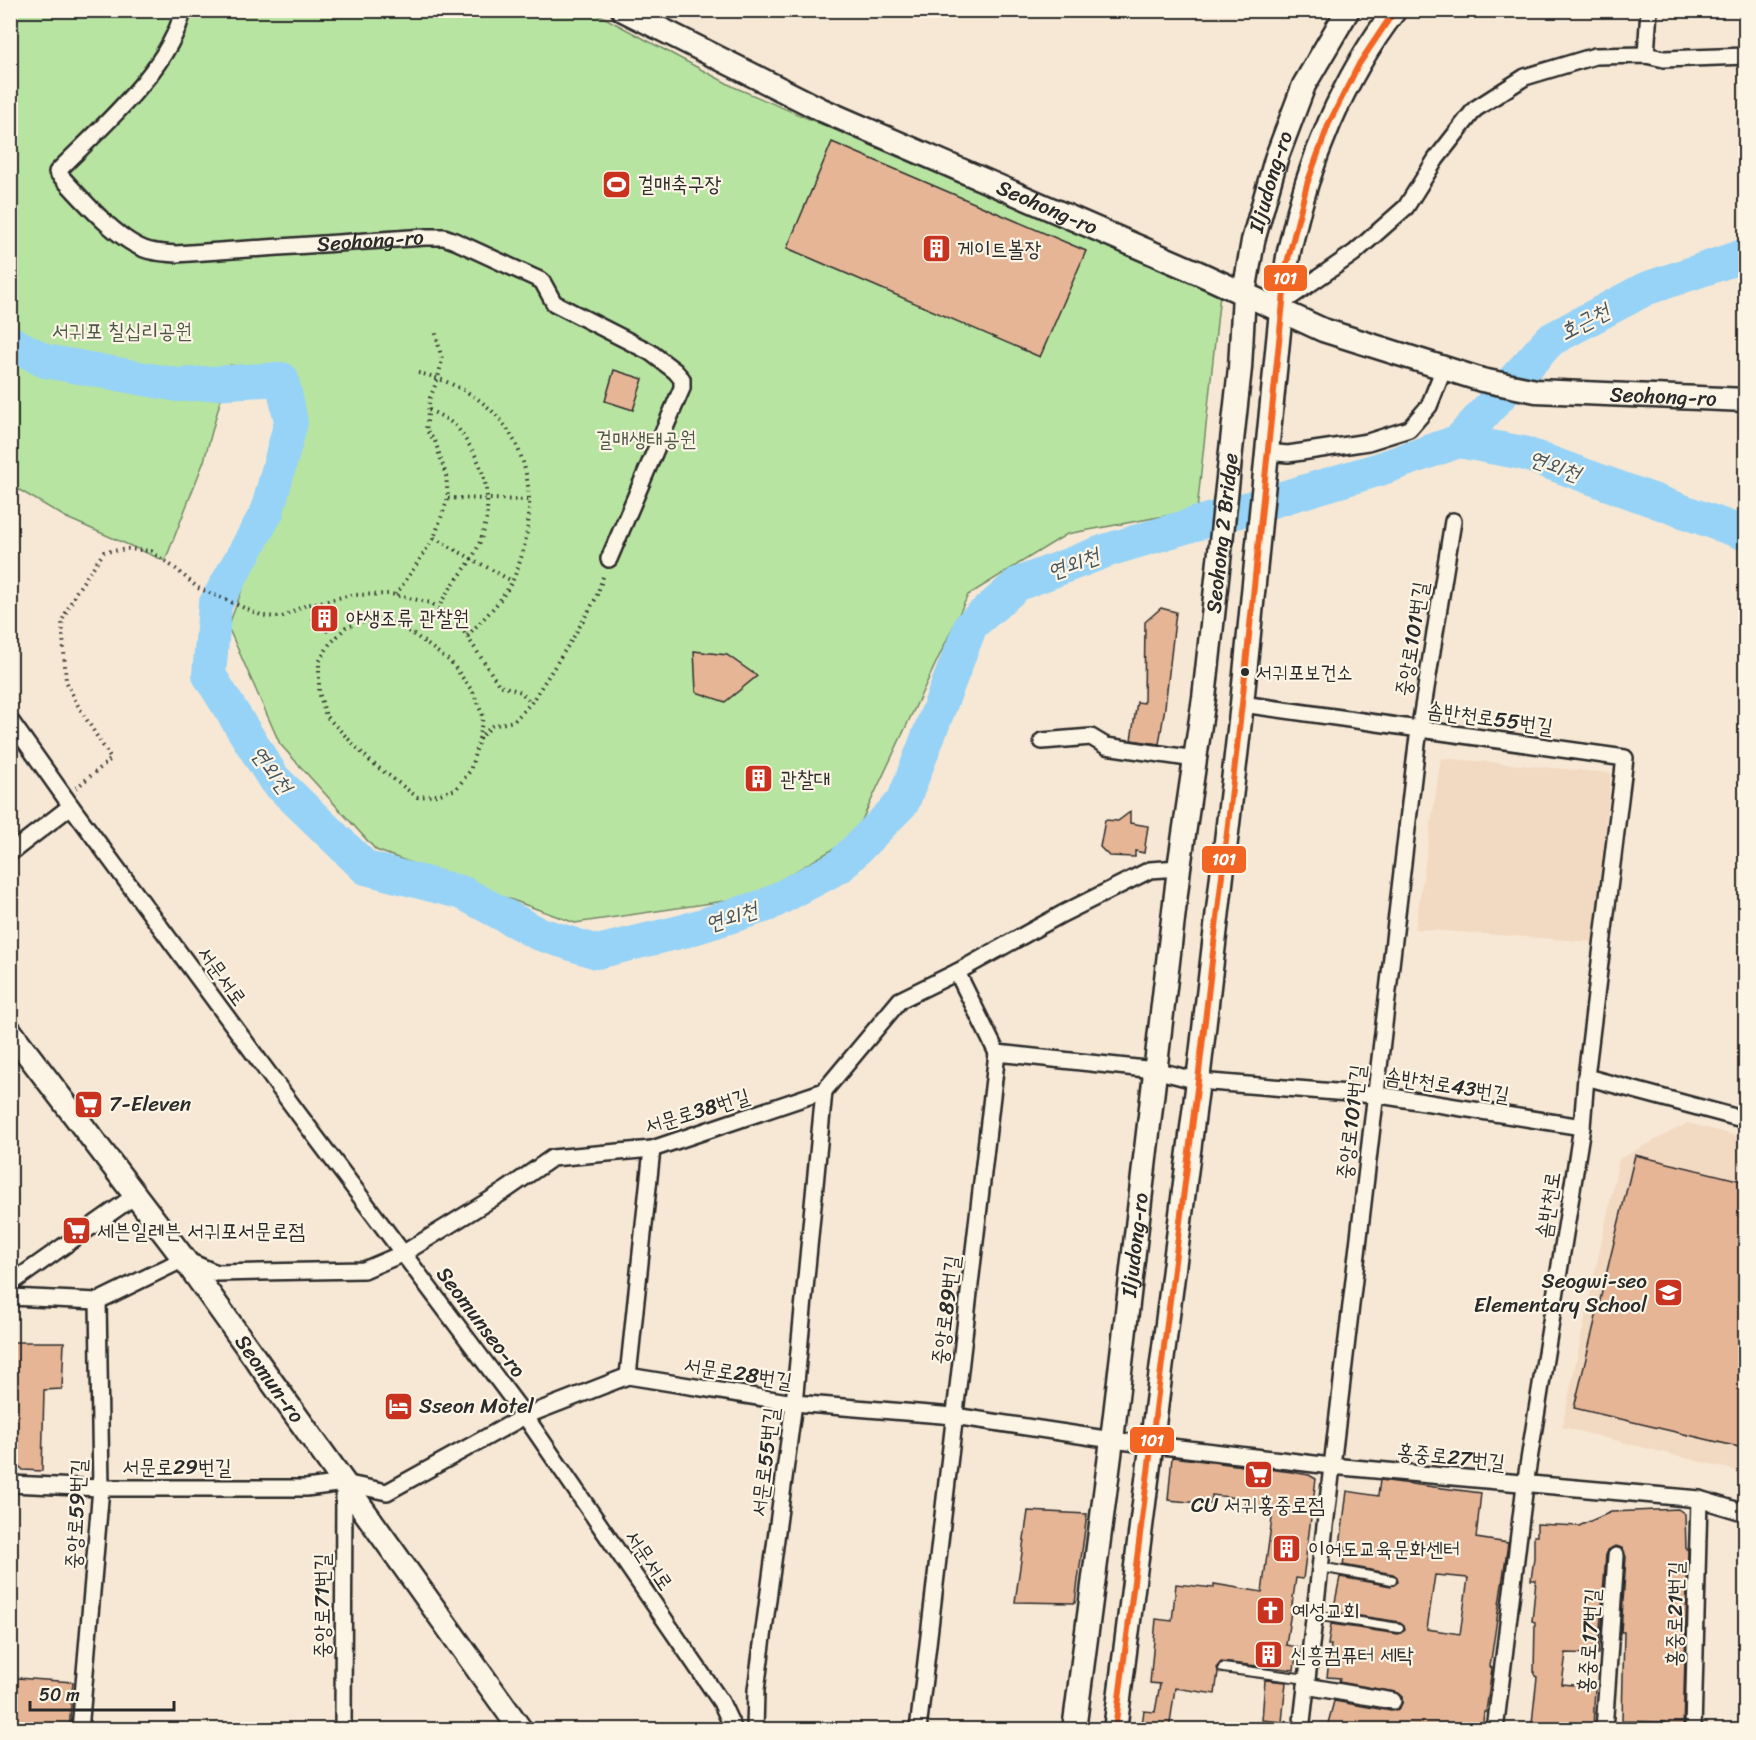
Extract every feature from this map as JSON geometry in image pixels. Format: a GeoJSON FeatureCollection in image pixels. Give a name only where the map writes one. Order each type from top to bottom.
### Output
{"type":"FeatureCollection","features":[{"type":"Feature","properties":{"kind":"main road","name":"Seohong-ro"},"geometry":{"type":"LineString","coordinates":[[623,10],[822,110],[1244,293],[1282,307],[1323,330],[1482,380],[1536,391],[1746,400]]}},
{"type":"Feature","properties":{"kind":"main road","name":"Iljudong-ro"},"geometry":{"type":"LineString","coordinates":[[1240,368],[1244,293],[1253,241],[1276,159],[1304,85],[1348,10]]}},
{"type":"Feature","properties":{"kind":"main road","name":"Iljudong-ro"},"geometry":{"type":"LineString","coordinates":[[1275,369],[1289,248],[1311,171],[1338,101],[1381,28],[1395,10]]}},
{"type":"Feature","properties":{"kind":"main road","name":"Seohong 2 Bridge"},"geometry":{"type":"LineString","coordinates":[[1204,698],[1240,368]]}},
{"type":"Feature","properties":{"kind":"main road","name":"Seohong 2 Bridge"},"geometry":{"type":"LineString","coordinates":[[1242,704],[1275,369]]}},
{"type":"Feature","properties":{"kind":"main road","name":"Iljudong-ro"},"geometry":{"type":"LineString","coordinates":[[1074,1730],[1112,1440],[1179,868],[1204,698]]}},
{"type":"Feature","properties":{"kind":"main road","name":"Iljudong-ro"},"geometry":{"type":"LineString","coordinates":[[1115,1730],[1198,1081],[1242,704]]}},
{"type":"Feature","properties":{"kind":"main road","name":"Seomun-ro"},"geometry":{"type":"LineString","coordinates":[[10,1031],[184,1259],[520,1730]]}},
{"type":"Feature","properties":{"kind":"street","name":"Seohong-ro"},"geometry":{"type":"LineString","coordinates":[[183,10],[173,41],[159,63],[115,114],[57,172],[95,212],[132,243],[157,253],[176,254],[444,237],[542,280],[554,303],[650,352],[675,371],[682,380],[682,388],[609,559]]}},
{"type":"Feature","properties":{"kind":"street"},"geometry":{"type":"LineString","coordinates":[[1646,55],[1649,10]]}},
{"type":"Feature","properties":{"kind":"street"},"geometry":{"type":"LineString","coordinates":[[1282,307],[1354,253],[1406,207],[1436,159],[1475,109],[1525,76],[1595,56],[1646,55],[1664,59],[1746,56]]}},
{"type":"Feature","properties":{"kind":"street"},"geometry":{"type":"LineString","coordinates":[[1267,452],[1288,454],[1368,442],[1408,429],[1430,406],[1444,368]]}},
{"type":"Feature","properties":{"kind":"street","name":"중앙로101번길"},"geometry":{"type":"LineString","coordinates":[[1301,1730],[1419,729],[1453,521]]}},
{"type":"Feature","properties":{"kind":"street","name":"솜반천로55번길"},"geometry":{"type":"LineString","coordinates":[[1242,704],[1625,758]]}},
{"type":"Feature","properties":{"kind":"street","name":"서문서로"},"geometry":{"type":"LineString","coordinates":[[10,720],[300,1116],[404,1253]]}},
{"type":"Feature","properties":{"kind":"street"},"geometry":{"type":"LineString","coordinates":[[1042,741],[1091,737],[1106,746],[1195,759]]}},
{"type":"Feature","properties":{"kind":"street","name":"솜반천로"},"geometry":{"type":"LineString","coordinates":[[1495,1730],[1525,1485],[1582,1127],[1586,1077],[1625,758]]}},
{"type":"Feature","properties":{"kind":"street"},"geometry":{"type":"LineString","coordinates":[[10,853],[68,801]]}},
{"type":"Feature","properties":{"kind":"street"},"geometry":{"type":"LineString","coordinates":[[824,1091],[900,1000],[1150,870],[1179,868]]}},
{"type":"Feature","properties":{"kind":"street"},"geometry":{"type":"LineString","coordinates":[[957,972],[997,1053],[1155,1070]]}},
{"type":"Feature","properties":{"kind":"street","name":"중앙로89번길"},"geometry":{"type":"LineString","coordinates":[[918,1730],[997,1053]]}},
{"type":"Feature","properties":{"kind":"street","name":"솜반천로43번길"},"geometry":{"type":"LineString","coordinates":[[1155,1070],[1198,1081],[1375,1095],[1582,1127]]}},
{"type":"Feature","properties":{"kind":"street"},"geometry":{"type":"LineString","coordinates":[[1586,1077],[1746,1120]]}},
{"type":"Feature","properties":{"kind":"street","name":"서문로38번길"},"geometry":{"type":"LineString","coordinates":[[184,1259],[216,1273],[364,1270],[404,1253],[506,1190],[552,1158],[652,1149],[824,1091]]}},
{"type":"Feature","properties":{"kind":"street","name":"서문로55번길"},"geometry":{"type":"LineString","coordinates":[[755,1730],[756,1690],[794,1403],[824,1091]]}},
{"type":"Feature","properties":{"kind":"street"},"geometry":{"type":"LineString","coordinates":[[344,1483],[387,1492],[525,1416],[628,1376],[652,1149]]}},
{"type":"Feature","properties":{"kind":"street"},"geometry":{"type":"LineString","coordinates":[[10,1284],[136,1195]]}},
{"type":"Feature","properties":{"kind":"street","name":"Seomunseo-ro"},"geometry":{"type":"LineString","coordinates":[[404,1253],[525,1416]]}},
{"type":"Feature","properties":{"kind":"street"},"geometry":{"type":"LineString","coordinates":[[10,1296],[98,1301],[184,1259]]}},
{"type":"Feature","properties":{"kind":"street","name":"중앙로59번길"},"geometry":{"type":"LineString","coordinates":[[80,1730],[101,1488],[98,1301]]}},
{"type":"Feature","properties":{"kind":"street","name":"서문로28번길"},"geometry":{"type":"LineString","coordinates":[[628,1376],[794,1403],[954,1416],[1151,1444]]}},
{"type":"Feature","properties":{"kind":"street","name":"서문서로"},"geometry":{"type":"LineString","coordinates":[[525,1416],[721,1702],[734,1730]]}},
{"type":"Feature","properties":{"kind":"street","name":"홍중로27번길"},"geometry":{"type":"LineString","coordinates":[[1151,1444],[1331,1466],[1699,1499],[1746,1513]]}},
{"type":"Feature","properties":{"kind":"street","name":"서문로29번길"},"geometry":{"type":"LineString","coordinates":[[10,1484],[101,1488],[306,1488],[344,1483]]}},
{"type":"Feature","properties":{"kind":"street","name":"중앙로71번길"},"geometry":{"type":"LineString","coordinates":[[343,1730],[344,1483]]}},
{"type":"Feature","properties":{"kind":"street","name":"홍중로21번길"},"geometry":{"type":"LineString","coordinates":[[1693,1730],[1699,1499]]}},
{"type":"Feature","properties":{"kind":"street","name":"홍중로17번길"},"geometry":{"type":"LineString","coordinates":[[1604,1730],[1616,1556]]}},
{"type":"Feature","properties":{"kind":"street"},"geometry":{"type":"LineString","coordinates":[[1307,1682],[1393,1701]]}},
{"type":"Feature","properties":{"kind":"lane"},"geometry":{"type":"LineString","coordinates":[[1320,1567],[1392,1580]]}},
{"type":"Feature","properties":{"kind":"lane"},"geometry":{"type":"LineString","coordinates":[[1314,1615],[1399,1628]]}},
{"type":"Feature","properties":{"kind":"lane"},"geometry":{"type":"LineString","coordinates":[[1223,1668],[1307,1682]]}},
{"type":"Feature","properties":{"kind":"path"},"geometry":{"type":"LineString","coordinates":[[396,595],[434,538],[448,498],[446,475],[435,441],[426,430],[430,398],[442,360],[435,330]]}},
{"type":"Feature","properties":{"kind":"path"},"geometry":{"type":"LineString","coordinates":[[418,373],[451,383],[482,400],[500,418],[514,439],[526,471],[531,511],[527,540],[512,581],[494,608],[467,636]]}},
{"type":"Feature","properties":{"kind":"path"},"geometry":{"type":"LineString","coordinates":[[429,410],[454,424],[471,447],[484,471],[489,513],[480,543],[472,559],[443,597],[439,607]]}},
{"type":"Feature","properties":{"kind":"path"},"geometry":{"type":"LineString","coordinates":[[448,498],[530,500]]}},
{"type":"Feature","properties":{"kind":"path"},"geometry":{"type":"LineString","coordinates":[[434,538],[512,581]]}},
{"type":"Feature","properties":{"kind":"path"},"geometry":{"type":"LineString","coordinates":[[68,801],[111,759],[77,704],[66,681],[62,621],[76,592],[104,552],[128,549],[151,551],[198,588],[263,616],[282,617],[306,605],[352,595],[396,595],[430,603],[439,607],[459,624],[499,685],[521,692],[531,703]]}},
{"type":"Feature","properties":{"kind":"path"},"geometry":{"type":"LineString","coordinates":[[479,739],[483,716],[473,692],[457,669],[416,636],[394,623],[364,622],[346,627],[329,645],[319,662],[319,692],[326,716],[371,762],[417,797],[437,795],[456,789],[470,771],[479,739],[492,726],[514,721],[531,703],[596,598],[609,559]]}},
{"type":"Feature","properties":{"kind":"shaded area"},"geometry":{"type":"Polygon","coordinates":[[[1441,758],[1611,773],[1594,942],[1415,929],[1441,758]]]}},
{"type":"Feature","properties":{"kind":"shaded area","name":"Seogwi-seo Elementary School"},"geometry":{"type":"Polygon","coordinates":[[[1688,1123],[1745,1138],[1745,1473],[1562,1427],[1619,1159],[1688,1123]]]}},
{"type":"Feature","properties":{"kind":"green space","name":"걸매생태공원"},"geometry":{"type":"Polygon","coordinates":[[[11,11],[592,11],[734,87],[1220,294],[1197,510],[1067,534],[968,595],[854,837],[752,897],[575,923],[376,850],[280,744],[228,627],[288,468],[291,373],[230,365],[204,461],[165,561],[67,518],[11,485],[11,11]]]}},
{"type":"Feature","properties":{"kind":"building","name":"게이트볼장"},"geometry":{"type":"Polygon","coordinates":[[[832,142],[1086,251],[1040,357],[787,248],[832,142]]]}},
{"type":"Feature","properties":{"kind":"building"},"geometry":{"type":"Polygon","coordinates":[[[614,370],[643,379],[633,410],[605,401],[614,370]]]}},
{"type":"Feature","properties":{"kind":"building","name":"야생조류 관찰원"},"geometry":{"type":"Polygon","coordinates":[[[323,606],[338,618],[327,632],[312,619],[323,606]]]}},
{"type":"Feature","properties":{"kind":"building"},"geometry":{"type":"Polygon","coordinates":[[[1161,608],[1176,612],[1159,744],[1131,740],[1137,702],[1144,703],[1145,622],[1161,608]]]}},
{"type":"Feature","properties":{"kind":"building"},"geometry":{"type":"Polygon","coordinates":[[[694,651],[727,655],[757,676],[725,702],[696,692],[694,651]]]}},
{"type":"Feature","properties":{"kind":"building","name":"관찰대"},"geometry":{"type":"Polygon","coordinates":[[[750,771],[769,771],[768,788],[750,787],[750,771]]]}},
{"type":"Feature","properties":{"kind":"building"},"geometry":{"type":"Polygon","coordinates":[[[1130,812],[1130,823],[1148,826],[1144,853],[1135,851],[1135,857],[1109,856],[1100,847],[1105,820],[1118,821],[1130,812]]]}},
{"type":"Feature","properties":{"kind":"building","name":"Seogwi-seo Elementary School"},"geometry":{"type":"Polygon","coordinates":[[[1635,1155],[1746,1182],[1746,1421],[1739,1447],[1574,1408],[1635,1155]]]}},
{"type":"Feature","properties":{"kind":"building"},"geometry":{"type":"Polygon","coordinates":[[[10,1342],[64,1342],[62,1389],[44,1390],[42,1471],[23,1470],[10,1457],[10,1342]]]}},
{"type":"Feature","properties":{"kind":"building"},"geometry":{"type":"Polygon","coordinates":[[[1172,1457],[1292,1472],[1309,1475],[1316,1479],[1303,1579],[1296,1578],[1286,1645],[1297,1647],[1294,1670],[1221,1662],[1217,1667],[1215,1694],[1175,1688],[1169,1730],[1141,1730],[1144,1711],[1155,1712],[1160,1684],[1150,1683],[1156,1619],[1172,1621],[1176,1584],[1214,1588],[1214,1584],[1262,1592],[1273,1511],[1245,1507],[1246,1499],[1212,1495],[1211,1504],[1168,1500],[1172,1457]]]}},
{"type":"Feature","properties":{"kind":"building"},"geometry":{"type":"Polygon","coordinates":[[[1380,1480],[1481,1493],[1476,1538],[1508,1543],[1482,1730],[1426,1730],[1385,1724],[1384,1730],[1336,1730],[1327,1727],[1334,1701],[1391,1711],[1397,1710],[1402,1703],[1402,1697],[1395,1692],[1339,1682],[1340,1678],[1327,1677],[1331,1624],[1398,1634],[1405,1629],[1400,1622],[1333,1612],[1340,1577],[1391,1586],[1398,1582],[1397,1577],[1393,1574],[1343,1565],[1346,1547],[1340,1546],[1347,1491],[1378,1496],[1380,1480]],[[1435,1575],[1427,1629],[1460,1634],[1468,1578],[1435,1575]]]}},
{"type":"Feature","properties":{"kind":"building"},"geometry":{"type":"Polygon","coordinates":[[[1678,1509],[1685,1514],[1686,1549],[1688,1549],[1683,1730],[1666,1730],[1666,1722],[1622,1721],[1624,1632],[1621,1632],[1626,1557],[1622,1548],[1616,1546],[1608,1550],[1606,1555],[1598,1654],[1566,1653],[1562,1684],[1595,1687],[1593,1729],[1579,1730],[1532,1723],[1537,1677],[1534,1672],[1535,1622],[1532,1621],[1536,1580],[1531,1580],[1537,1524],[1579,1526],[1611,1512],[1678,1509]]]}},
{"type":"Feature","properties":{"kind":"building"},"geometry":{"type":"Polygon","coordinates":[[[1028,1511],[1087,1514],[1075,1603],[1015,1602],[1028,1511]]]}},
{"type":"Feature","properties":{"kind":"building"},"geometry":{"type":"Polygon","coordinates":[[[17,1678],[73,1682],[69,1730],[13,1730],[17,1678]]]}},
{"type":"Feature","properties":{"kind":"building"},"geometry":{"type":"Polygon","coordinates":[[[1265,1680],[1286,1682],[1282,1722],[1262,1720],[1265,1680]]]}},
{"type":"Feature","properties":{"kind":"waterway","name":"호근천"},"geometry":{"type":"LineString","coordinates":[[1459,441],[1550,340],[1645,289],[1746,255]]}},
{"type":"Feature","properties":{"kind":"waterway","name":"연외천"},"geometry":{"type":"LineString","coordinates":[[10,342],[45,361],[178,385],[282,379],[291,422],[267,512],[215,605],[209,675],[274,779],[366,868],[463,893],[537,933],[597,952],[684,931],[767,905],[840,866],[903,802],[971,625],[1018,584],[1108,550],[1380,469],[1459,441],[1523,453],[1746,534]]}},
{"type":"Feature","properties":{"kind":"transit line","name":"101"},"geometry":{"type":"LineString","coordinates":[[1115,1730],[1198,1081],[1242,704],[1287,263],[1307,184],[1329,123],[1359,64],[1395,10]]}},
{"type":"Feature","properties":{"kind":"place","name":"걸매축구장"},"geometry":{"type":"Point","coordinates":[616,184]}},
{"type":"Feature","properties":{"kind":"place","name":"게이트볼장"},"geometry":{"type":"Point","coordinates":[936,249]}},
{"type":"Feature","properties":{"kind":"place","name":"야생조류 관찰원"},"geometry":{"type":"Point","coordinates":[325,618]}},
{"type":"Feature","properties":{"kind":"place","name":"서귀포보건소"},"geometry":{"type":"Point","coordinates":[1245,672]}},
{"type":"Feature","properties":{"kind":"place","name":"관찰대"},"geometry":{"type":"Point","coordinates":[759,779]}},
{"type":"Feature","properties":{"kind":"place","name":"7-Eleven"},"geometry":{"type":"Point","coordinates":[88,1104]}},
{"type":"Feature","properties":{"kind":"place","name":"세븐일레븐 서귀포서문로점"},"geometry":{"type":"Point","coordinates":[76,1231]}},
{"type":"Feature","properties":{"kind":"place","name":"Seogwi-seo Elementary School"},"geometry":{"type":"Point","coordinates":[1668,1293]}},
{"type":"Feature","properties":{"kind":"place","name":"Sseon Motel"},"geometry":{"type":"Point","coordinates":[398,1406]}},
{"type":"Feature","properties":{"kind":"place","name":"CU 서귀홍중로점"},"geometry":{"type":"Point","coordinates":[1258,1474]}},
{"type":"Feature","properties":{"kind":"place","name":"이어도교육문화센터"},"geometry":{"type":"Point","coordinates":[1287,1549]}},
{"type":"Feature","properties":{"kind":"place","name":"예성교회"},"geometry":{"type":"Point","coordinates":[1271,1611]}},
{"type":"Feature","properties":{"kind":"place","name":"신흥컴퓨터 세탁"},"geometry":{"type":"Point","coordinates":[1269,1655]}},
{"type":"Feature","properties":{"kind":"park label","name":"서귀포 칠십리공원"},"geometry":{"type":"Point","coordinates":[122,331]}}]}
